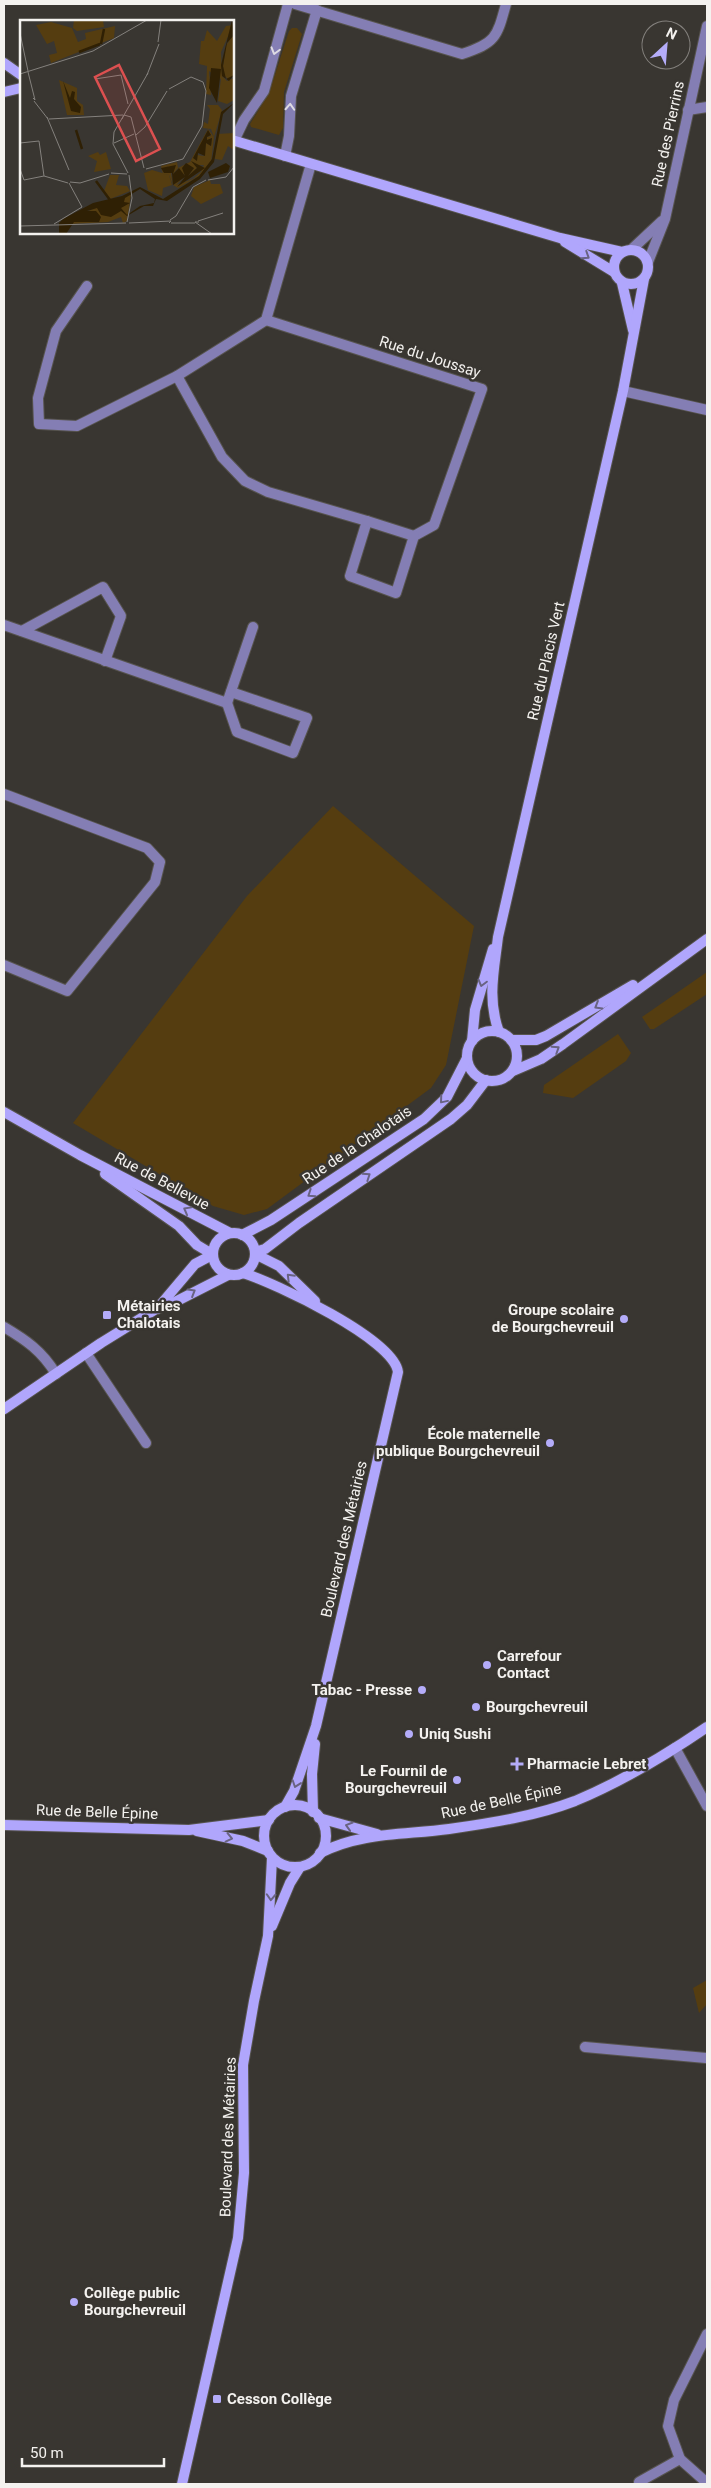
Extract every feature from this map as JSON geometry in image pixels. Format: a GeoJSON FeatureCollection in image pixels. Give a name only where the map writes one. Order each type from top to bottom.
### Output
{"type":"FeatureCollection","features":[{"type":"Feature","properties":{"kind":"street"},"geometry":{"type":"LineString","coordinates":[[234,139],[244,120],[264,91],[288,4]]}},
{"type":"Feature","properties":{"kind":"street"},"geometry":{"type":"LineString","coordinates":[[295,4],[311,7],[462,54],[484,47],[499,32],[506,4]]}},
{"type":"Feature","properties":{"kind":"street"},"geometry":{"type":"LineString","coordinates":[[285,156],[289,136],[291,96],[311,7]]}},
{"type":"Feature","properties":{"kind":"street","name":"Rue des Pierrins"},"geometry":{"type":"LineString","coordinates":[[648,262],[665,219],[707,26]]}},
{"type":"Feature","properties":{"kind":"street"},"geometry":{"type":"LineString","coordinates":[[4,63],[20,74]]}},
{"type":"Feature","properties":{"kind":"street"},"geometry":{"type":"LineString","coordinates":[[4,92],[20,88]]}},
{"type":"Feature","properties":{"kind":"street"},"geometry":{"type":"LineString","coordinates":[[688,110],[707,107]]}},
{"type":"Feature","properties":{"kind":"street"},"geometry":{"type":"LineString","coordinates":[[234,141],[560,238],[642,253],[648,262],[648,271],[644,279],[634,285],[622,283],[614,272],[560,238]]}},
{"type":"Feature","properties":{"kind":"street"},"geometry":{"type":"LineString","coordinates":[[87,286],[56,332],[38,398],[39,424],[77,426],[177,376],[266,320],[311,164]]}},
{"type":"Feature","properties":{"kind":"street"},"geometry":{"type":"LineString","coordinates":[[614,272],[614,260],[665,219]]}},
{"type":"Feature","properties":{"kind":"street","name":"Rue du Placis Vert"},"geometry":{"type":"LineString","coordinates":[[499,1032],[492,1010],[491,994],[498,937],[623,391],[644,279]]}},
{"type":"Feature","properties":{"kind":"street","name":"Rue du Placis Vert"},"geometry":{"type":"LineString","coordinates":[[622,283],[634,334]]}},
{"type":"Feature","properties":{"kind":"street","name":"Rue du Joussay"},"geometry":{"type":"LineString","coordinates":[[266,320],[482,389],[434,525],[414,536]]}},
{"type":"Feature","properties":{"kind":"street"},"geometry":{"type":"LineString","coordinates":[[177,376],[222,457],[245,481],[268,492],[367,521],[414,536],[396,593],[350,576],[367,521]]}},
{"type":"Feature","properties":{"kind":"street"},"geometry":{"type":"LineString","coordinates":[[623,391],[707,410]]}},
{"type":"Feature","properties":{"kind":"street"},"geometry":{"type":"LineString","coordinates":[[22,631],[104,587],[121,616],[105,661]]}},
{"type":"Feature","properties":{"kind":"street"},"geometry":{"type":"LineString","coordinates":[[4,625],[227,703]]}},
{"type":"Feature","properties":{"kind":"street"},"geometry":{"type":"LineString","coordinates":[[231,692],[307,718],[293,754],[237,732],[227,703],[252,627]]}},
{"type":"Feature","properties":{"kind":"street"},"geometry":{"type":"LineString","coordinates":[[4,794],[147,848],[160,862],[154,882],[67,991],[4,965]]}},
{"type":"Feature","properties":{"kind":"street","name":"Rue du Placis Vert"},"geometry":{"type":"LineString","coordinates":[[472,1041],[475,1010],[486,967],[498,937]]}},
{"type":"Feature","properties":{"kind":"street"},"geometry":{"type":"LineString","coordinates":[[684,954],[563,1044],[527,1066],[513,1071],[501,1080],[486,1080],[473,1072],[467,1058],[472,1041],[487,1032],[499,1032],[511,1040],[536,1040],[555,1032],[707,939]]}},
{"type":"Feature","properties":{"kind":"street"},"geometry":{"type":"LineString","coordinates":[[511,1040],[517,1055],[513,1071]]}},
{"type":"Feature","properties":{"kind":"street","name":"Rue de la Chalotais"},"geometry":{"type":"LineString","coordinates":[[242,1234],[271,1220],[428,1116],[447,1097],[467,1058]]}},
{"type":"Feature","properties":{"kind":"street","name":"Rue de la Chalotais"},"geometry":{"type":"LineString","coordinates":[[255,1253],[272,1245],[306,1218],[451,1119],[474,1098],[486,1080]]}},
{"type":"Feature","properties":{"kind":"street","name":"Rue de Bellevue"},"geometry":{"type":"LineString","coordinates":[[4,1112],[80,1155],[230,1233]]}},
{"type":"Feature","properties":{"kind":"street","name":"Rue de Bellevue"},"geometry":{"type":"LineString","coordinates":[[80,1155],[179,1226],[197,1245],[212,1254]]}},
{"type":"Feature","properties":{"kind":"street"},"geometry":{"type":"LineString","coordinates":[[4,1409],[156,1309],[171,1304],[228,1275],[244,1273],[250,1267],[255,1253],[251,1242],[242,1234],[230,1233],[219,1238],[214,1245],[212,1254],[216,1267],[228,1275]]}},
{"type":"Feature","properties":{"kind":"street","name":"Boulevard des Métairies"},"geometry":{"type":"LineString","coordinates":[[255,1253],[279,1266],[321,1307]]}},
{"type":"Feature","properties":{"kind":"street"},"geometry":{"type":"LineString","coordinates":[[156,1309],[195,1264],[212,1254]]}},
{"type":"Feature","properties":{"kind":"street","name":"Boulevard des Métairies"},"geometry":{"type":"LineString","coordinates":[[244,1273],[321,1307],[382,1348],[395,1361],[398,1372],[316,1726],[294,1791],[285,1807]]}},
{"type":"Feature","properties":{"kind":"street"},"geometry":{"type":"LineString","coordinates":[[4,1327],[30,1342],[42,1354],[56,1374]]}},
{"type":"Feature","properties":{"kind":"street"},"geometry":{"type":"LineString","coordinates":[[86,1354],[146,1443]]}},
{"type":"Feature","properties":{"kind":"street","name":"Boulevard des Métairies"},"geometry":{"type":"LineString","coordinates":[[316,1726],[312,1774],[316,1815]]}},
{"type":"Feature","properties":{"kind":"street","name":"Rue de Belle Épine"},"geometry":{"type":"LineString","coordinates":[[320,1853],[340,1845],[380,1834],[449,1829],[556,1807],[574,1801],[622,1778],[675,1748],[707,1727]]}},
{"type":"Feature","properties":{"kind":"street"},"geometry":{"type":"LineString","coordinates":[[675,1748],[707,1806]]}},
{"type":"Feature","properties":{"kind":"street"},"geometry":{"type":"LineString","coordinates":[[300,1806],[316,1815],[325,1832],[324,1847],[312,1862],[300,1867],[285,1866],[270,1854],[264,1839],[269,1820],[285,1807],[300,1806]]}},
{"type":"Feature","properties":{"kind":"street","name":"Rue de Belle Épine"},"geometry":{"type":"LineString","coordinates":[[316,1815],[380,1834]]}},
{"type":"Feature","properties":{"kind":"street","name":"Rue de Belle Épine"},"geometry":{"type":"LineString","coordinates":[[4,1825],[189,1830],[269,1820]]}},
{"type":"Feature","properties":{"kind":"street","name":"Rue de Belle Épine"},"geometry":{"type":"LineString","coordinates":[[189,1830],[243,1841],[270,1854]]}},
{"type":"Feature","properties":{"kind":"street","name":"Boulevard des Métairies"},"geometry":{"type":"LineString","coordinates":[[268,1936],[270,1854]]}},
{"type":"Feature","properties":{"kind":"street","name":"Boulevard des Métairies"},"geometry":{"type":"LineString","coordinates":[[182,2484],[238,2238],[244,2173],[243,2065],[254,2001],[268,1936],[290,1883],[300,1867]]}},
{"type":"Feature","properties":{"kind":"street"},"geometry":{"type":"LineString","coordinates":[[585,2047],[706,2058]]}},
{"type":"Feature","properties":{"kind":"street"},"geometry":{"type":"LineString","coordinates":[[707,2334],[674,2400],[668,2426],[680,2459],[707,2483]]}},
{"type":"Feature","properties":{"kind":"street"},"geometry":{"type":"LineString","coordinates":[[639,2482],[680,2459]]}},
{"type":"Feature","properties":{"kind":"shaded area"},"geometry":{"type":"Polygon","coordinates":[[[292,28],[297,28],[302,34],[284,92],[283,128],[279,135],[251,127],[250,124],[269,93],[289,31],[292,28]]]}},
{"type":"Feature","properties":{"kind":"shaded area"},"geometry":{"type":"Polygon","coordinates":[[[333,806],[474,926],[446,1065],[431,1088],[267,1209],[244,1215],[213,1206],[73,1123],[247,896],[333,806]]]}},
{"type":"Feature","properties":{"kind":"shaded area"},"geometry":{"type":"Polygon","coordinates":[[[707,972],[707,994],[654,1029],[650,1029],[642,1017],[707,972]]]}},
{"type":"Feature","properties":{"kind":"shaded area"},"geometry":{"type":"Polygon","coordinates":[[[618,1034],[631,1053],[626,1061],[573,1098],[543,1093],[544,1085],[618,1034]]]}},
{"type":"Feature","properties":{"kind":"shaded area"},"geometry":{"type":"Polygon","coordinates":[[[707,1980],[707,2004],[699,2013],[693,1988],[707,1980]]]}},
{"type":"Feature","properties":{"kind":"place","name":"Métairies Chalotais"},"geometry":{"type":"Point","coordinates":[107,1315]}},
{"type":"Feature","properties":{"kind":"place","name":"Groupe scolaire de Bourgchevreuil"},"geometry":{"type":"Point","coordinates":[624,1319]}},
{"type":"Feature","properties":{"kind":"place","name":"École maternelle publique Bourgchevreuil"},"geometry":{"type":"Point","coordinates":[550,1443]}},
{"type":"Feature","properties":{"kind":"place","name":"Carrefour Contact"},"geometry":{"type":"Point","coordinates":[487,1665]}},
{"type":"Feature","properties":{"kind":"place","name":"Tabac - Presse"},"geometry":{"type":"Point","coordinates":[422,1690]}},
{"type":"Feature","properties":{"kind":"place","name":"Bourgchevreuil"},"geometry":{"type":"Point","coordinates":[476,1707]}},
{"type":"Feature","properties":{"kind":"place","name":"Uniq Sushi"},"geometry":{"type":"Point","coordinates":[409,1734]}},
{"type":"Feature","properties":{"kind":"place","name":"Pharmacie Lebret"},"geometry":{"type":"Point","coordinates":[517,1764]}},
{"type":"Feature","properties":{"kind":"place","name":"Le Fournil de Bourgchevreuil"},"geometry":{"type":"Point","coordinates":[457,1780]}},
{"type":"Feature","properties":{"kind":"place","name":"Collège public Bourgchevreuil"},"geometry":{"type":"Point","coordinates":[74,2302]}},
{"type":"Feature","properties":{"kind":"place","name":"Cesson Collège"},"geometry":{"type":"Point","coordinates":[217,2399]}}]}
